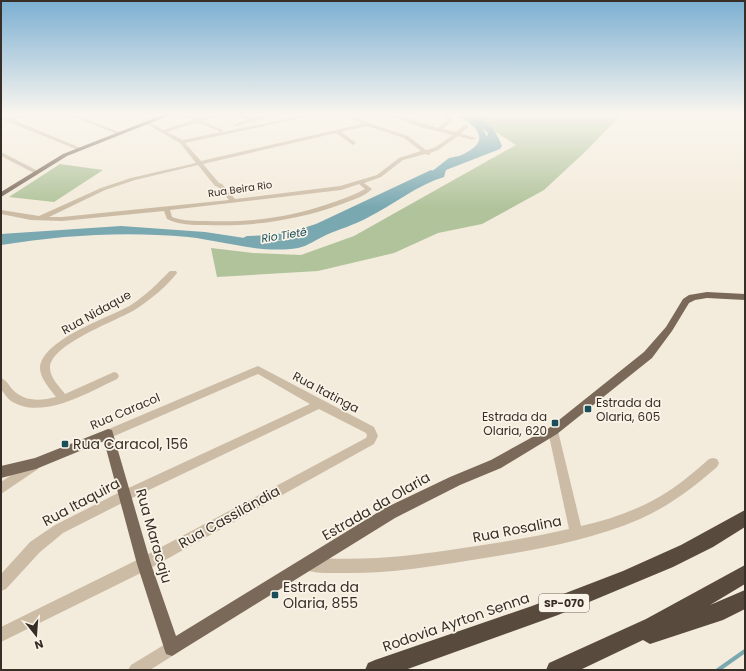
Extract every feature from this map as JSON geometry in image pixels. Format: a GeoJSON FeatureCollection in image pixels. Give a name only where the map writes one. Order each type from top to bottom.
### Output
{"type":"FeatureCollection","features":[{"type":"Feature","properties":{"kind":"highway","name":"Rodovia Ayrton Senna"},"geometry":{"type":"LineString","coordinates":[[375,670],[515,622],[634,576],[716,538],[745,518]]}},
{"type":"Feature","properties":{"kind":"highway"},"geometry":{"type":"LineString","coordinates":[[615,646],[695,604],[745,574]]}},
{"type":"Feature","properties":{"kind":"highway"},"geometry":{"type":"LineString","coordinates":[[556,670],[615,646],[722,610],[745,599]]}},
{"type":"Feature","properties":{"kind":"main road"},"geometry":{"type":"LineString","coordinates":[[1,195],[36,172],[89,145]]}},
{"type":"Feature","properties":{"kind":"main road","name":"Estrada da Olaria"},"geometry":{"type":"LineString","coordinates":[[172,648],[390,513],[448,484],[496,464],[553,431],[648,355],[669,329],[686,300],[707,295],[745,297]]}},
{"type":"Feature","properties":{"kind":"main road","name":"Rua Caracol"},"geometry":{"type":"LineString","coordinates":[[1,472],[36,463],[108,434]]}},
{"type":"Feature","properties":{"kind":"main road","name":"Rua Maracaju"},"geometry":{"type":"LineString","coordinates":[[108,434],[144,564],[172,648]]}},
{"type":"Feature","properties":{"kind":"street"},"geometry":{"type":"LineString","coordinates":[[71,145],[80,149]]}},
{"type":"Feature","properties":{"kind":"street"},"geometry":{"type":"LineString","coordinates":[[185,145],[233,201]]}},
{"type":"Feature","properties":{"kind":"street"},"geometry":{"type":"LineString","coordinates":[[40,219],[113,186],[199,163],[278,145]]}},
{"type":"Feature","properties":{"kind":"street"},"geometry":{"type":"LineString","coordinates":[[417,145],[429,154]]}},
{"type":"Feature","properties":{"kind":"street","name":"Rua Beira Rio"},"geometry":{"type":"LineString","coordinates":[[1,212],[40,219],[62,219],[341,188],[361,183],[384,174],[401,159],[429,154],[442,145]]}},
{"type":"Feature","properties":{"kind":"street"},"geometry":{"type":"LineString","coordinates":[[1,154],[36,172]]}},
{"type":"Feature","properties":{"kind":"street"},"geometry":{"type":"LineString","coordinates":[[166,208],[169,218],[180,221],[256,224],[312,212],[364,192],[369,188],[361,183]]}},
{"type":"Feature","properties":{"kind":"street","name":"Rua Nidaque"},"geometry":{"type":"LineString","coordinates":[[63,398],[48,378],[46,372],[45,366],[51,355],[76,335],[129,310],[173,273]]}},
{"type":"Feature","properties":{"kind":"street","name":"Rua Itatinga"},"geometry":{"type":"LineString","coordinates":[[258,370],[370,430],[373,436],[370,441]]}},
{"type":"Feature","properties":{"kind":"street","name":"Rua Caracol"},"geometry":{"type":"LineString","coordinates":[[108,434],[258,370]]}},
{"type":"Feature","properties":{"kind":"street"},"geometry":{"type":"LineString","coordinates":[[1,382],[15,398],[22,402],[42,404],[63,398],[114,376]]}},
{"type":"Feature","properties":{"kind":"street","name":"Rua Itaquira"},"geometry":{"type":"LineString","coordinates":[[1,584],[46,537],[126,495],[319,404]]}},
{"type":"Feature","properties":{"kind":"street"},"geometry":{"type":"LineString","coordinates":[[553,431],[576,533]]}},
{"type":"Feature","properties":{"kind":"street","name":"Rua Cassilândia"},"geometry":{"type":"LineString","coordinates":[[1,635],[144,564],[370,441]]}},
{"type":"Feature","properties":{"kind":"street","name":"Rua Rosalina"},"geometry":{"type":"LineString","coordinates":[[308,564],[355,568],[400,565],[529,545],[627,518],[657,505],[693,480],[713,462]]}},
{"type":"Feature","properties":{"kind":"street"},"geometry":{"type":"LineString","coordinates":[[1,489],[36,463]]}},
{"type":"Feature","properties":{"kind":"street"},"geometry":{"type":"LineString","coordinates":[[136,670],[172,648]]}},
{"type":"Feature","properties":{"kind":"green space"},"geometry":{"type":"Polygon","coordinates":[[[515,145],[592,145],[544,190],[482,224],[438,233],[394,253],[318,271],[217,277],[211,248],[253,253],[301,255],[354,236],[515,145]]]}},
{"type":"Feature","properties":{"kind":"green space"},"geometry":{"type":"Polygon","coordinates":[[[60,164],[103,170],[54,202],[9,197],[60,164]]]}},
{"type":"Feature","properties":{"kind":"water","name":"Rio Tietê"},"geometry":{"type":"Polygon","coordinates":[[[483,145],[502,146],[500,149],[446,170],[444,177],[424,185],[377,213],[298,248],[256,248],[188,237],[141,234],[71,236],[1,245],[1,234],[121,226],[205,232],[270,242],[289,239],[303,232],[324,228],[336,218],[352,215],[431,172],[449,158],[469,154],[483,145]]]}},
{"type":"Feature","properties":{"kind":"waterway","name":"Rio Tietê"},"geometry":{"type":"LineString","coordinates":[[450,164],[482,145]]}},
{"type":"Feature","properties":{"kind":"waterway","name":"Rio Tietê"},"geometry":{"type":"LineString","coordinates":[[247,239],[272,239],[319,227],[431,173]]}},
{"type":"Feature","properties":{"kind":"waterway"},"geometry":{"type":"LineString","coordinates":[[718,670],[745,651]]}},
{"type":"Feature","properties":{"kind":"place","name":"Estrada da Olaria, 605"},"geometry":{"type":"Point","coordinates":[588,409]}},
{"type":"Feature","properties":{"kind":"place","name":"Estrada da Olaria, 620"},"geometry":{"type":"Point","coordinates":[555,423]}},
{"type":"Feature","properties":{"kind":"place","name":"Rua Caracol, 156"},"geometry":{"type":"Point","coordinates":[65,444]}},
{"type":"Feature","properties":{"kind":"place","name":"Estrada da Olaria, 855"},"geometry":{"type":"Point","coordinates":[275,595]}}]}
